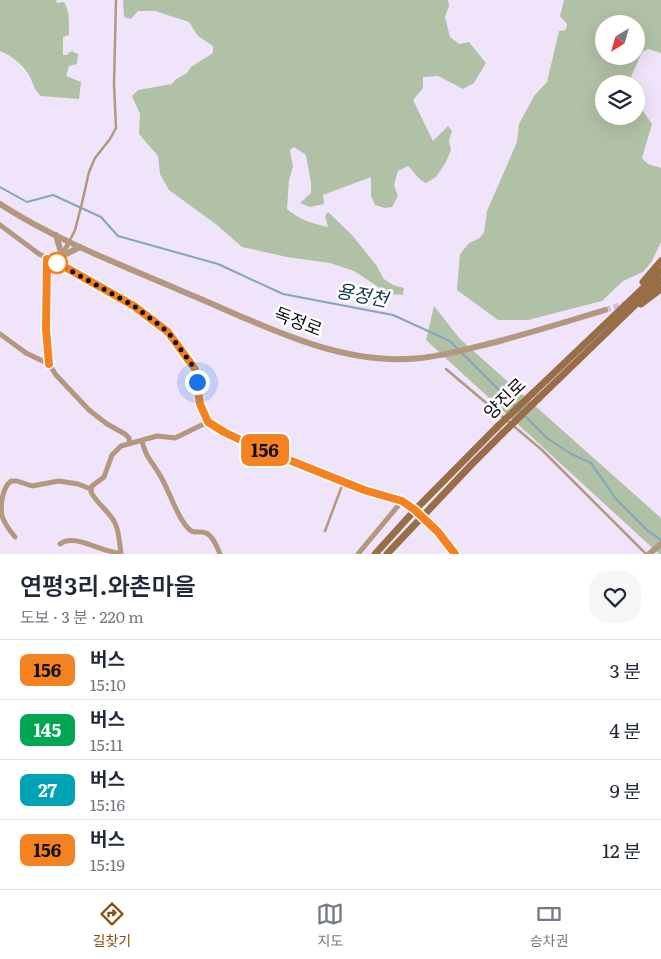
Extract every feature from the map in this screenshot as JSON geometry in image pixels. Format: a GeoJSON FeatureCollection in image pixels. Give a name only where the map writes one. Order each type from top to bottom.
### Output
{"type":"FeatureCollection","features":[{"type":"Feature","properties":{"kind":"main road"},"geometry":{"type":"LineString","coordinates":[[606,322],[661,261]]}},
{"type":"Feature","properties":{"kind":"main road","name":"양진로"},"geometry":{"type":"LineString","coordinates":[[536,395],[606,322],[661,271]]}},
{"type":"Feature","properties":{"kind":"main road","name":"양진로"},"geometry":{"type":"LineString","coordinates":[[375,554],[415,510],[661,280]]}},
{"type":"Feature","properties":{"kind":"main road"},"geometry":{"type":"LineString","coordinates":[[616,322],[661,289]]}},
{"type":"Feature","properties":{"kind":"main road","name":"양진로"},"geometry":{"type":"LineString","coordinates":[[387,554],[472,463],[500,430]]}},
{"type":"Feature","properties":{"kind":"street","name":"독정로"},"geometry":{"type":"LineString","coordinates":[[0,204],[26,220],[80,247],[310,343],[344,353],[398,359],[425,357],[484,345],[605,310]]}},
{"type":"Feature","properties":{"kind":"street"},"geometry":{"type":"LineString","coordinates":[[0,225],[47,259],[58,263],[134,306],[168,332],[195,369],[200,404],[208,422],[249,444],[364,490],[402,501],[415,510],[438,532],[455,554]]}},
{"type":"Feature","properties":{"kind":"street"},"geometry":{"type":"LineString","coordinates":[[56,235],[62,256]]}},
{"type":"Feature","properties":{"kind":"street"},"geometry":{"type":"LineString","coordinates":[[58,263],[69,242]]}},
{"type":"Feature","properties":{"kind":"street"},"geometry":{"type":"LineString","coordinates":[[62,256],[80,247]]}},
{"type":"Feature","properties":{"kind":"street"},"geometry":{"type":"LineString","coordinates":[[47,259],[46,329],[49,364],[56,375],[89,410],[107,424],[125,434],[130,444]]}},
{"type":"Feature","properties":{"kind":"street"},"geometry":{"type":"LineString","coordinates":[[0,334],[26,353],[49,364]]}},
{"type":"Feature","properties":{"kind":"street"},"geometry":{"type":"LineString","coordinates":[[60,544],[63,541],[75,540],[121,554],[116,524],[95,500],[91,492],[92,486],[104,477],[112,455],[121,446],[157,436],[176,438],[208,422]]}},
{"type":"Feature","properties":{"kind":"street"},"geometry":{"type":"LineString","coordinates":[[142,441],[146,456],[158,471],[187,527],[193,532],[208,534],[220,554]]}},
{"type":"Feature","properties":{"kind":"street"},"geometry":{"type":"LineString","coordinates":[[15,537],[6,526],[1,511],[6,486],[11,481],[32,486],[59,481],[78,484],[91,489]]}},
{"type":"Feature","properties":{"kind":"street"},"geometry":{"type":"LineString","coordinates":[[358,554],[402,501]]}},
{"type":"Feature","properties":{"kind":"street"},"geometry":{"type":"LineString","coordinates":[[647,554],[661,544]]}},
{"type":"Feature","properties":{"kind":"lane"},"geometry":{"type":"LineString","coordinates":[[69,242],[75,230],[88,172],[116,128],[114,84],[116,0]]}},
{"type":"Feature","properties":{"kind":"lane"},"geometry":{"type":"LineString","coordinates":[[446,369],[542,450],[647,554]]}},
{"type":"Feature","properties":{"kind":"lane"},"geometry":{"type":"LineString","coordinates":[[326,531],[344,481]]}},
{"type":"Feature","properties":{"kind":"green space"},"geometry":{"type":"Polygon","coordinates":[[[0,0],[56,0],[57,3],[64,2],[68,13],[69,35],[63,37],[63,55],[67,55],[71,51],[78,54],[77,64],[69,66],[66,76],[81,82],[79,99],[41,96],[23,68],[12,58],[0,51],[0,0]]]}},
{"type":"Feature","properties":{"kind":"green space"},"geometry":{"type":"Polygon","coordinates":[[[123,0],[448,0],[449,6],[445,17],[450,37],[459,44],[469,42],[486,63],[474,83],[463,89],[438,76],[423,77],[423,88],[413,100],[433,141],[448,126],[452,131],[449,141],[451,150],[436,177],[426,183],[408,166],[398,171],[394,185],[398,196],[392,207],[385,208],[375,205],[371,196],[371,177],[323,195],[324,204],[310,207],[300,203],[311,193],[306,155],[294,147],[290,150],[293,167],[289,180],[287,209],[306,221],[328,227],[325,216],[328,212],[352,235],[376,265],[384,279],[393,285],[404,288],[403,295],[389,294],[354,271],[330,263],[287,257],[242,247],[217,225],[169,190],[160,174],[158,156],[139,134],[140,114],[132,96],[138,90],[172,84],[176,79],[187,73],[191,67],[213,53],[213,46],[198,36],[189,22],[155,11],[138,11],[131,19],[124,17],[123,0]]]}},
{"type":"Feature","properties":{"kind":"green space"},"geometry":{"type":"Polygon","coordinates":[[[564,0],[661,0],[661,53],[648,49],[645,50],[645,15],[595,15],[595,65],[636,65],[632,75],[595,75],[595,125],[645,125],[645,114],[652,124],[642,158],[648,164],[661,168],[661,242],[652,261],[643,272],[623,281],[602,301],[528,320],[498,320],[457,290],[460,254],[469,243],[480,238],[484,232],[487,211],[517,142],[519,124],[534,96],[547,82],[559,31],[566,30],[567,24],[560,16],[564,0]]]}},
{"type":"Feature","properties":{"kind":"green space"},"geometry":{"type":"Polygon","coordinates":[[[434,306],[460,339],[661,518],[661,554],[426,340],[434,306]]]}},
{"type":"Feature","properties":{"kind":"waterway","name":"용정천"},"geometry":{"type":"LineString","coordinates":[[0,187],[27,202],[53,195],[101,217],[118,236],[218,264],[283,294],[393,315],[450,341],[458,349]]}},
{"type":"Feature","properties":{"kind":"waterway","name":"용정천"},"geometry":{"type":"LineString","coordinates":[[462,353],[515,406]]}},
{"type":"Feature","properties":{"kind":"waterway","name":"용정천"},"geometry":{"type":"LineString","coordinates":[[518,409],[547,438],[571,454],[591,463],[616,499],[648,531],[661,540]]}},
{"type":"Feature","properties":{"kind":"tunnel"},"geometry":{"type":"LineString","coordinates":[[605,310],[628,303]]}},
{"type":"Feature","properties":{"kind":"bus line","name":"156"},"geometry":{"type":"LineString","coordinates":[[49,364],[46,329],[47,259],[58,263],[134,306],[168,332],[195,369],[200,404],[208,422],[249,444],[364,490],[402,501],[415,510],[438,532],[455,554]]}},
{"type":"Feature","properties":{"kind":"route"},"geometry":{"type":"LineString","coordinates":[[57,263],[134,306],[168,332],[195,369],[197,382]]}}]}
